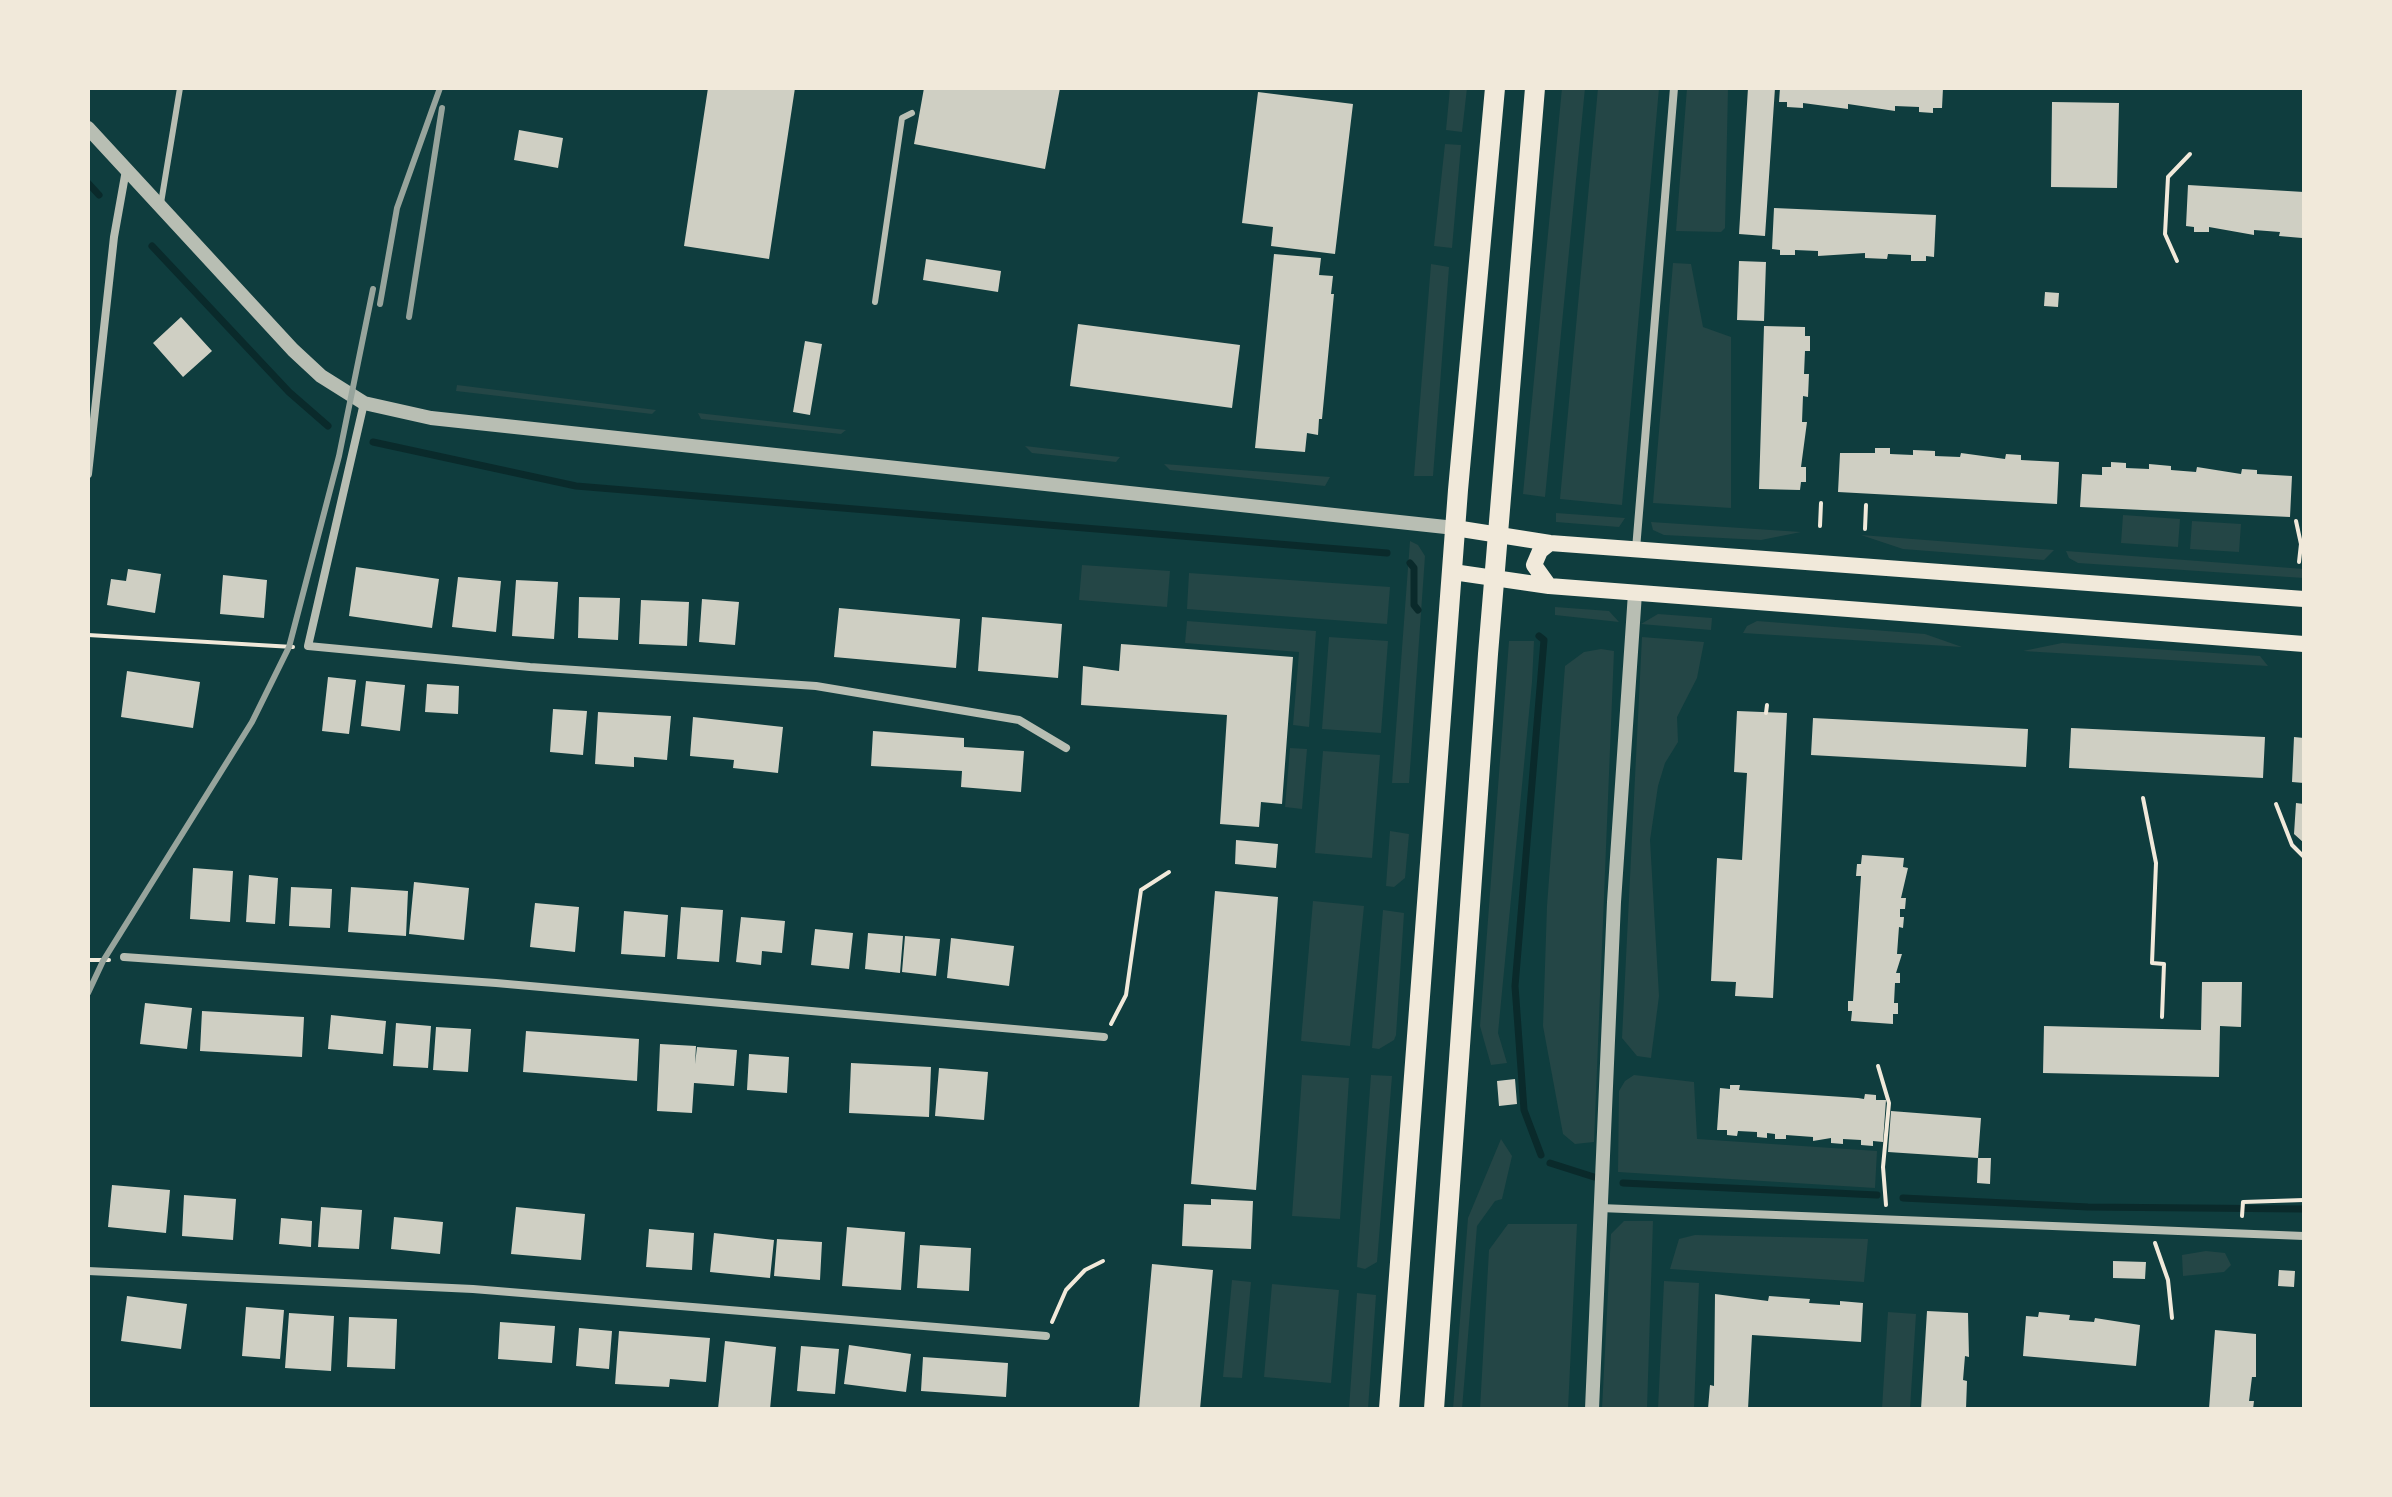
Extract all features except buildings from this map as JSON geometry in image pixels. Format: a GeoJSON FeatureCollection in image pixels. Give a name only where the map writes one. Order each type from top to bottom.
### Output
{"type":"FeatureCollection","features":[{"type":"Feature","properties":{"kind":"main road"},"geometry":{"type":"LineString","coordinates":[[1389,1409],[1455,528],[1495,88]]}},
{"type":"Feature","properties":{"kind":"main road"},"geometry":{"type":"LineString","coordinates":[[1434,1409],[1494,578],[1535,88]]}},
{"type":"Feature","properties":{"kind":"main road"},"geometry":{"type":"LineString","coordinates":[[1455,528],[1550,543],[2304,599]]}},
{"type":"Feature","properties":{"kind":"main road"},"geometry":{"type":"LineString","coordinates":[[1549,586],[1534,565],[1540,551],[1550,543]]}},
{"type":"Feature","properties":{"kind":"main road"},"geometry":{"type":"LineString","coordinates":[[1453,572],[1549,586],[2304,644]]}},
{"type":"Feature","properties":{"kind":"street"},"geometry":{"type":"LineString","coordinates":[[1636,550],[1674,88]]}},
{"type":"Feature","properties":{"kind":"street"},"geometry":{"type":"LineString","coordinates":[[88,128],[293,350],[321,376],[364,403],[431,418],[1343,513],[1455,528]]}},
{"type":"Feature","properties":{"kind":"street"},"geometry":{"type":"LineString","coordinates":[[88,474],[114,237],[126,170]]}},
{"type":"Feature","properties":{"kind":"street"},"geometry":{"type":"LineString","coordinates":[[364,403],[308,646],[530,667],[816,686],[1019,720],[1066,748]]}},
{"type":"Feature","properties":{"kind":"street"},"geometry":{"type":"LineString","coordinates":[[1592,1409],[1614,902],[1635,593]]}},
{"type":"Feature","properties":{"kind":"street"},"geometry":{"type":"LineString","coordinates":[[124,957],[496,983],[1104,1037]]}},
{"type":"Feature","properties":{"kind":"street"},"geometry":{"type":"LineString","coordinates":[[1600,1208],[2304,1236]]}},
{"type":"Feature","properties":{"kind":"street"},"geometry":{"type":"LineString","coordinates":[[88,1271],[473,1289],[1046,1336]]}},
{"type":"Feature","properties":{"kind":"lane"},"geometry":{"type":"LineString","coordinates":[[160,208],[180,88]]}},
{"type":"Feature","properties":{"kind":"lane"},"geometry":{"type":"LineString","coordinates":[[875,302],[902,118],[912,113]]}},
{"type":"Feature","properties":{"kind":"path"},"geometry":{"type":"LineString","coordinates":[[2177,261],[2165,234],[2168,177],[2190,154]]}},
{"type":"Feature","properties":{"kind":"path"},"geometry":{"type":"LineString","coordinates":[[1820,526],[1821,503]]}},
{"type":"Feature","properties":{"kind":"path"},"geometry":{"type":"LineString","coordinates":[[1865,529],[1866,505]]}},
{"type":"Feature","properties":{"kind":"path"},"geometry":{"type":"LineString","coordinates":[[2296,521],[2301,544],[2299,562]]}},
{"type":"Feature","properties":{"kind":"path"},"geometry":{"type":"LineString","coordinates":[[88,635],[308,646]]}},
{"type":"Feature","properties":{"kind":"path"},"geometry":{"type":"LineString","coordinates":[[1766,713],[1767,705]]}},
{"type":"Feature","properties":{"kind":"path"},"geometry":{"type":"LineString","coordinates":[[2143,798],[2156,863],[2152,963],[2164,964],[2162,1017]]}},
{"type":"Feature","properties":{"kind":"path"},"geometry":{"type":"LineString","coordinates":[[2276,804],[2292,845],[2304,857]]}},
{"type":"Feature","properties":{"kind":"path"},"geometry":{"type":"LineString","coordinates":[[1104,1037],[1126,995],[1141,890],[1169,872]]}},
{"type":"Feature","properties":{"kind":"path"},"geometry":{"type":"LineString","coordinates":[[88,960],[124,957]]}},
{"type":"Feature","properties":{"kind":"path"},"geometry":{"type":"LineString","coordinates":[[1878,1066],[1889,1103],[1883,1167],[1888,1219]]}},
{"type":"Feature","properties":{"kind":"path"},"geometry":{"type":"LineString","coordinates":[[2242,1216],[2243,1202],[2304,1200]]}},
{"type":"Feature","properties":{"kind":"path"},"geometry":{"type":"LineString","coordinates":[[2151,1230],[2168,1280],[2172,1318]]}},
{"type":"Feature","properties":{"kind":"path"},"geometry":{"type":"LineString","coordinates":[[1046,1336],[1066,1290],[1085,1270],[1103,1261]]}},
{"type":"Feature","properties":{"kind":"shaded area"},"geometry":{"type":"Polygon","coordinates":[[[1450,88],[1467,88],[1462,132],[1446,130],[1450,88]]]}},
{"type":"Feature","properties":{"kind":"shaded area"},"geometry":{"type":"Polygon","coordinates":[[[1562,88],[1585,88],[1545,497],[1523,494],[1562,88]]]}},
{"type":"Feature","properties":{"kind":"shaded area"},"geometry":{"type":"Polygon","coordinates":[[[1598,88],[1659,88],[1622,505],[1560,499],[1598,88]]]}},
{"type":"Feature","properties":{"kind":"shaded area"},"geometry":{"type":"Polygon","coordinates":[[[1687,88],[1728,88],[1725,228],[1721,232],[1676,231],[1687,88]]]}},
{"type":"Feature","properties":{"kind":"shaded area"},"geometry":{"type":"Polygon","coordinates":[[[1445,144],[1461,145],[1452,248],[1434,246],[1445,144]]]}},
{"type":"Feature","properties":{"kind":"shaded area"},"geometry":{"type":"Polygon","coordinates":[[[1673,263],[1691,264],[1703,327],[1731,337],[1731,508],[1653,503],[1673,263]]]}},
{"type":"Feature","properties":{"kind":"shaded area"},"geometry":{"type":"Polygon","coordinates":[[[1431,264],[1449,267],[1433,476],[1414,476],[1431,264]]]}},
{"type":"Feature","properties":{"kind":"shaded area"},"geometry":{"type":"Polygon","coordinates":[[[457,385],[656,410],[652,414],[456,391],[457,385]]]}},
{"type":"Feature","properties":{"kind":"shaded area"},"geometry":{"type":"Polygon","coordinates":[[[698,413],[846,430],[841,434],[701,419],[698,413]]]}},
{"type":"Feature","properties":{"kind":"shaded area"},"geometry":{"type":"Polygon","coordinates":[[[1025,446],[1120,457],[1116,462],[1032,453],[1025,446]]]}},
{"type":"Feature","properties":{"kind":"shaded area"},"geometry":{"type":"Polygon","coordinates":[[[1164,464],[1330,477],[1325,486],[1170,470],[1164,464]]]}},
{"type":"Feature","properties":{"kind":"shaded area"},"geometry":{"type":"Polygon","coordinates":[[[1556,513],[1625,518],[1619,527],[1556,522],[1556,513]]]}},
{"type":"Feature","properties":{"kind":"shaded area"},"geometry":{"type":"Polygon","coordinates":[[[2123,515],[2180,519],[2178,547],[2121,543],[2123,515]]]}},
{"type":"Feature","properties":{"kind":"shaded area"},"geometry":{"type":"Polygon","coordinates":[[[2192,521],[2241,524],[2239,552],[2190,549],[2192,521]]]}},
{"type":"Feature","properties":{"kind":"shaded area"},"geometry":{"type":"Polygon","coordinates":[[[1651,522],[1801,532],[1761,540],[1664,535],[1653,530],[1651,522]]]}},
{"type":"Feature","properties":{"kind":"shaded area"},"geometry":{"type":"Polygon","coordinates":[[[1861,535],[2054,550],[2044,560],[1903,549],[1861,535]]]}},
{"type":"Feature","properties":{"kind":"shaded area"},"geometry":{"type":"Polygon","coordinates":[[[1410,541],[1418,545],[1425,556],[1409,783],[1392,783],[1410,541]]]}},
{"type":"Feature","properties":{"kind":"shaded area"},"geometry":{"type":"Polygon","coordinates":[[[2066,551],[2304,569],[2304,578],[2078,563],[2069,558],[2066,551]]]}},
{"type":"Feature","properties":{"kind":"shaded area"},"geometry":{"type":"Polygon","coordinates":[[[1082,565],[1170,571],[1167,607],[1079,600],[1082,565]]]}},
{"type":"Feature","properties":{"kind":"shaded area"},"geometry":{"type":"Polygon","coordinates":[[[1189,573],[1390,587],[1387,624],[1187,609],[1189,573]]]}},
{"type":"Feature","properties":{"kind":"shaded area"},"geometry":{"type":"Polygon","coordinates":[[[1555,607],[1609,611],[1619,622],[1555,615],[1555,607]]]}},
{"type":"Feature","properties":{"kind":"shaded area"},"geometry":{"type":"Polygon","coordinates":[[[1658,614],[1712,618],[1711,630],[1641,624],[1658,614]]]}},
{"type":"Feature","properties":{"kind":"shaded area"},"geometry":{"type":"Polygon","coordinates":[[[1187,621],[1316,631],[1309,727],[1293,725],[1299,652],[1185,643],[1187,621]]]}},
{"type":"Feature","properties":{"kind":"shaded area"},"geometry":{"type":"Polygon","coordinates":[[[1757,621],[1925,634],[1962,647],[1743,633],[1747,626],[1757,621]]]}},
{"type":"Feature","properties":{"kind":"shaded area"},"geometry":{"type":"Polygon","coordinates":[[[1329,637],[1388,641],[1381,733],[1322,729],[1329,637]]]}},
{"type":"Feature","properties":{"kind":"shaded area"},"geometry":{"type":"Polygon","coordinates":[[[1642,637],[1704,642],[1697,678],[1677,717],[1678,742],[1665,763],[1658,786],[1650,840],[1659,996],[1651,1058],[1637,1056],[1622,1038],[1642,637]]]}},
{"type":"Feature","properties":{"kind":"shaded area"},"geometry":{"type":"Polygon","coordinates":[[[1509,641],[1534,641],[1498,1033],[1507,1063],[1491,1065],[1480,1026],[1509,641]]]}},
{"type":"Feature","properties":{"kind":"shaded area"},"geometry":{"type":"Polygon","coordinates":[[[2062,643],[2260,656],[2268,666],[2023,651],[2062,643]]]}},
{"type":"Feature","properties":{"kind":"shaded area"},"geometry":{"type":"Polygon","coordinates":[[[1601,649],[1614,651],[1594,1142],[1575,1144],[1563,1134],[1543,1026],[1547,906],[1565,666],[1584,652],[1601,649]]]}},
{"type":"Feature","properties":{"kind":"shaded area"},"geometry":{"type":"Polygon","coordinates":[[[1290,748],[1307,749],[1302,809],[1285,807],[1290,748]]]}},
{"type":"Feature","properties":{"kind":"shaded area"},"geometry":{"type":"Polygon","coordinates":[[[1323,751],[1380,755],[1372,858],[1315,853],[1323,751]]]}},
{"type":"Feature","properties":{"kind":"shaded area"},"geometry":{"type":"Polygon","coordinates":[[[1390,831],[1409,834],[1405,878],[1394,887],[1386,886],[1390,831]]]}},
{"type":"Feature","properties":{"kind":"shaded area"},"geometry":{"type":"Polygon","coordinates":[[[1313,901],[1364,906],[1350,1046],[1301,1041],[1313,901]]]}},
{"type":"Feature","properties":{"kind":"shaded area"},"geometry":{"type":"Polygon","coordinates":[[[1383,910],[1404,913],[1396,1035],[1394,1040],[1379,1049],[1372,1048],[1383,910]]]}},
{"type":"Feature","properties":{"kind":"shaded area"},"geometry":{"type":"Polygon","coordinates":[[[1302,1075],[1349,1078],[1340,1219],[1292,1216],[1302,1075]]]}},
{"type":"Feature","properties":{"kind":"shaded area"},"geometry":{"type":"Polygon","coordinates":[[[1371,1075],[1392,1076],[1377,1262],[1365,1269],[1357,1267],[1371,1075]]]}},
{"type":"Feature","properties":{"kind":"shaded area"},"geometry":{"type":"Polygon","coordinates":[[[1634,1075],[1694,1082],[1697,1139],[1877,1151],[1875,1188],[1618,1172],[1619,1091],[1625,1081],[1634,1075]]]}},
{"type":"Feature","properties":{"kind":"shaded area"},"geometry":{"type":"Polygon","coordinates":[[[1501,1139],[1512,1156],[1502,1199],[1495,1201],[1477,1226],[1462,1409],[1453,1409],[1468,1218],[1501,1139]]]}},
{"type":"Feature","properties":{"kind":"shaded area"},"geometry":{"type":"Polygon","coordinates":[[[1624,1221],[1653,1221],[1647,1409],[1602,1409],[1611,1234],[1624,1221]]]}},
{"type":"Feature","properties":{"kind":"shaded area"},"geometry":{"type":"Polygon","coordinates":[[[1508,1224],[1577,1224],[1568,1409],[1480,1409],[1489,1250],[1508,1224]]]}},
{"type":"Feature","properties":{"kind":"shaded area"},"geometry":{"type":"Polygon","coordinates":[[[1695,1235],[1868,1239],[1864,1282],[1670,1269],[1679,1239],[1695,1235]]]}},
{"type":"Feature","properties":{"kind":"shaded area"},"geometry":{"type":"Polygon","coordinates":[[[2206,1251],[2225,1253],[2231,1265],[2224,1272],[2183,1276],[2182,1255],[2206,1251]]]}},
{"type":"Feature","properties":{"kind":"shaded area"},"geometry":{"type":"Polygon","coordinates":[[[1232,1280],[1251,1282],[1242,1378],[1223,1377],[1232,1280]]]}},
{"type":"Feature","properties":{"kind":"shaded area"},"geometry":{"type":"Polygon","coordinates":[[[1664,1281],[1699,1283],[1694,1409],[1658,1409],[1664,1281]]]}},
{"type":"Feature","properties":{"kind":"shaded area"},"geometry":{"type":"Polygon","coordinates":[[[1272,1284],[1339,1290],[1331,1383],[1264,1377],[1272,1284]]]}},
{"type":"Feature","properties":{"kind":"shaded area"},"geometry":{"type":"Polygon","coordinates":[[[1357,1293],[1376,1295],[1368,1409],[1349,1409],[1357,1293]]]}},
{"type":"Feature","properties":{"kind":"shaded area"},"geometry":{"type":"Polygon","coordinates":[[[1888,1312],[1916,1314],[1910,1409],[1882,1409],[1888,1312]]]}},
{"type":"Feature","properties":{"kind":"waterway"},"geometry":{"type":"LineString","coordinates":[[88,183],[99,195]]}},
{"type":"Feature","properties":{"kind":"waterway"},"geometry":{"type":"LineString","coordinates":[[152,246],[289,392],[328,426]]}},
{"type":"Feature","properties":{"kind":"waterway"},"geometry":{"type":"LineString","coordinates":[[373,442],[576,486],[1387,553]]}},
{"type":"Feature","properties":{"kind":"waterway"},"geometry":{"type":"LineString","coordinates":[[1410,563],[1414,568],[1414,605],[1418,610]]}},
{"type":"Feature","properties":{"kind":"waterway"},"geometry":{"type":"LineString","coordinates":[[1539,636],[1544,640],[1515,986],[1524,1110],[1541,1155]]}},
{"type":"Feature","properties":{"kind":"waterway"},"geometry":{"type":"LineString","coordinates":[[1550,1163],[1594,1177]]}},
{"type":"Feature","properties":{"kind":"waterway"},"geometry":{"type":"LineString","coordinates":[[1623,1183],[1877,1195]]}},
{"type":"Feature","properties":{"kind":"waterway"},"geometry":{"type":"LineString","coordinates":[[1903,1198],[2088,1207],[2304,1209]]}},
{"type":"Feature","properties":{"kind":"railway"},"geometry":{"type":"LineString","coordinates":[[380,304],[397,208],[440,88]]}},
{"type":"Feature","properties":{"kind":"railway"},"geometry":{"type":"LineString","coordinates":[[409,317],[442,108]]}},
{"type":"Feature","properties":{"kind":"railway"},"geometry":{"type":"LineString","coordinates":[[88,993],[103,961],[252,722],[289,647],[339,456],[373,289]]}}]}
